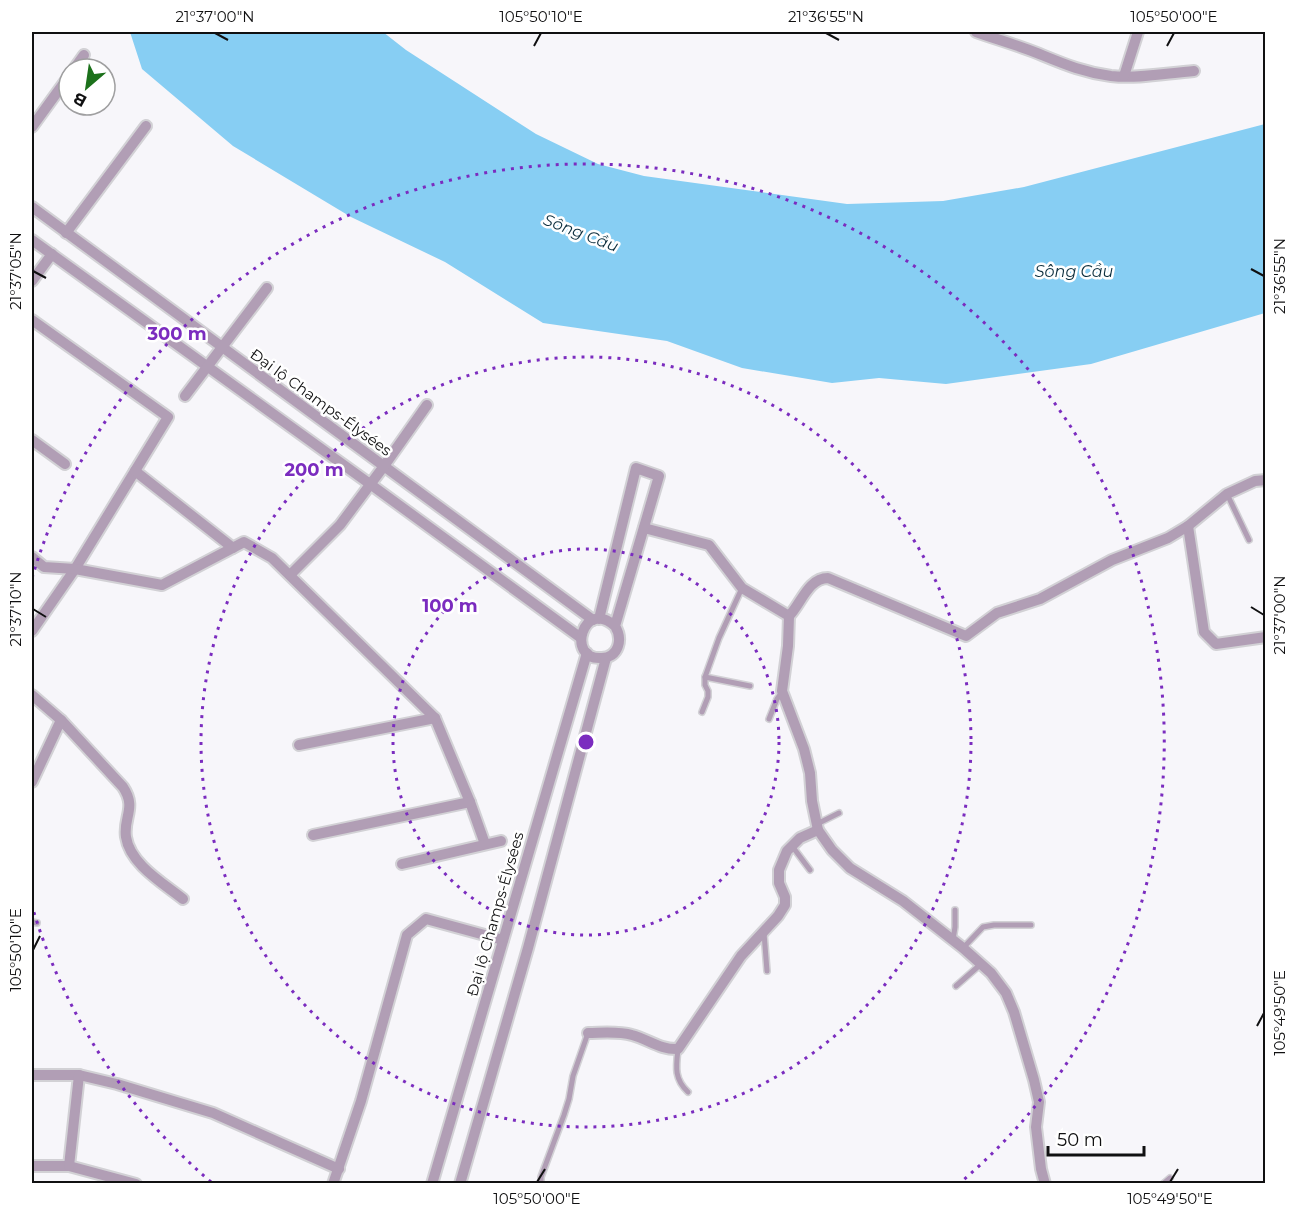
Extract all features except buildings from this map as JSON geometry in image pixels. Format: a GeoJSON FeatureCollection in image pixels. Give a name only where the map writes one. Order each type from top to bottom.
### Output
{"type":"FeatureCollection","features":[{"type":"Feature","properties":{"kind":"street"},"geometry":{"type":"LineString","coordinates":[[976,32],[1068,67],[1089,72],[1124,76],[1194,71]]}},
{"type":"Feature","properties":{"kind":"street"},"geometry":{"type":"LineString","coordinates":[[1124,76],[1138,32]]}},
{"type":"Feature","properties":{"kind":"street"},"geometry":{"type":"LineString","coordinates":[[32,127],[57,93]]}},
{"type":"Feature","properties":{"kind":"street"},"geometry":{"type":"LineString","coordinates":[[66,233],[146,126]]}},
{"type":"Feature","properties":{"kind":"street","name":"Đại lộ Champs-Élysées"},"geometry":{"type":"LineString","coordinates":[[32,207],[596,620],[611,622],[615,626]]}},
{"type":"Feature","properties":{"kind":"street"},"geometry":{"type":"LineString","coordinates":[[32,240],[581,639]]}},
{"type":"Feature","properties":{"kind":"street"},"geometry":{"type":"LineString","coordinates":[[32,281],[52,254]]}},
{"type":"Feature","properties":{"kind":"street"},"geometry":{"type":"LineString","coordinates":[[185,396],[267,288]]}},
{"type":"Feature","properties":{"kind":"street"},"geometry":{"type":"LineString","coordinates":[[32,320],[168,417],[75,569],[32,631]]}},
{"type":"Feature","properties":{"kind":"street"},"geometry":{"type":"LineString","coordinates":[[290,575],[340,525],[427,405]]}},
{"type":"Feature","properties":{"kind":"street"},"geometry":{"type":"LineString","coordinates":[[32,440],[65,464]]}},
{"type":"Feature","properties":{"kind":"street"},"geometry":{"type":"LineString","coordinates":[[636,468],[659,476],[644,528],[615,626],[619,632],[619,644],[612,655],[606,658],[596,658],[587,653],[581,644],[581,639],[584,628],[596,620],[636,468]]}},
{"type":"Feature","properties":{"kind":"street"},"geometry":{"type":"LineString","coordinates":[[135,471],[233,548]]}},
{"type":"Feature","properties":{"kind":"street"},"geometry":{"type":"LineString","coordinates":[[1045,1184],[1036,1127],[1039,1102],[1021,1035],[1006,993],[991,973],[963,948],[903,901],[850,868],[832,850],[818,827],[804,749],[782,691],[789,616],[814,582],[820,578],[828,579],[966,636],[997,613],[1040,599],[1112,561],[1168,538],[1188,526],[1227,494],[1255,481],[1266,480]]}},
{"type":"Feature","properties":{"kind":"street"},"geometry":{"type":"LineString","coordinates":[[1188,526],[1204,632],[1216,644],[1266,637]]}},
{"type":"Feature","properties":{"kind":"street"},"geometry":{"type":"LineString","coordinates":[[644,528],[709,545],[742,588],[789,616]]}},
{"type":"Feature","properties":{"kind":"street"},"geometry":{"type":"LineString","coordinates":[[32,557],[44,567],[75,569],[162,585],[244,542],[272,558],[435,718],[485,844]]}},
{"type":"Feature","properties":{"kind":"street","name":"Đại lộ Champs-Élysées"},"geometry":{"type":"LineString","coordinates":[[432,1184],[587,653]]}},
{"type":"Feature","properties":{"kind":"street"},"geometry":{"type":"LineString","coordinates":[[460,1184],[528,948],[606,658]]}},
{"type":"Feature","properties":{"kind":"street"},"geometry":{"type":"LineString","coordinates":[[32,695],[61,720],[123,787],[129,796],[130,803],[125,836],[131,852],[139,864],[183,899]]}},
{"type":"Feature","properties":{"kind":"street"},"geometry":{"type":"LineString","coordinates":[[299,745],[435,718]]}},
{"type":"Feature","properties":{"kind":"street"},"geometry":{"type":"LineString","coordinates":[[32,782],[61,720]]}},
{"type":"Feature","properties":{"kind":"street"},"geometry":{"type":"LineString","coordinates":[[313,835],[470,802]]}},
{"type":"Feature","properties":{"kind":"street"},"geometry":{"type":"LineString","coordinates":[[588,1033],[630,1034],[657,1046],[671,1050],[678,1049],[741,956],[778,916],[785,905],[785,897],[779,883],[779,870],[787,851],[800,838],[818,827]]}},
{"type":"Feature","properties":{"kind":"street"},"geometry":{"type":"LineString","coordinates":[[402,864],[501,841]]}},
{"type":"Feature","properties":{"kind":"street"},"geometry":{"type":"LineString","coordinates":[[333,1184],[361,1101],[407,935],[426,920],[503,940]]}},
{"type":"Feature","properties":{"kind":"street"},"geometry":{"type":"LineString","coordinates":[[32,1075],[79,1075],[213,1113],[339,1169]]}},
{"type":"Feature","properties":{"kind":"street"},"geometry":{"type":"LineString","coordinates":[[69,1166],[79,1075]]}},
{"type":"Feature","properties":{"kind":"street"},"geometry":{"type":"LineString","coordinates":[[32,1167],[69,1166],[136,1184]]}},
{"type":"Feature","properties":{"kind":"lane"},"geometry":{"type":"LineString","coordinates":[[1227,494],[1249,540]]}},
{"type":"Feature","properties":{"kind":"lane"},"geometry":{"type":"LineString","coordinates":[[702,712],[708,697],[705,677],[719,638],[742,588]]}},
{"type":"Feature","properties":{"kind":"lane"},"geometry":{"type":"LineString","coordinates":[[705,677],[750,686]]}},
{"type":"Feature","properties":{"kind":"lane"},"geometry":{"type":"LineString","coordinates":[[770,719],[782,691]]}},
{"type":"Feature","properties":{"kind":"lane"},"geometry":{"type":"LineString","coordinates":[[818,827],[839,813]]}},
{"type":"Feature","properties":{"kind":"lane"},"geometry":{"type":"LineString","coordinates":[[792,846],[810,870]]}},
{"type":"Feature","properties":{"kind":"lane"},"geometry":{"type":"LineString","coordinates":[[953,941],[955,910]]}},
{"type":"Feature","properties":{"kind":"lane"},"geometry":{"type":"LineString","coordinates":[[963,948],[982,927],[1031,925]]}},
{"type":"Feature","properties":{"kind":"lane"},"geometry":{"type":"LineString","coordinates":[[764,931],[767,971]]}},
{"type":"Feature","properties":{"kind":"lane"},"geometry":{"type":"LineString","coordinates":[[956,986],[981,964]]}},
{"type":"Feature","properties":{"kind":"lane"},"geometry":{"type":"LineString","coordinates":[[541,1184],[541,1177],[569,1099],[573,1076],[588,1033]]}},
{"type":"Feature","properties":{"kind":"lane"},"geometry":{"type":"LineString","coordinates":[[678,1049],[676,1074],[678,1081],[688,1092]]}},
{"type":"Feature","properties":{"kind":"lane"},"geometry":{"type":"LineString","coordinates":[[1163,1184],[1170,1178]]}},
{"type":"Feature","properties":{"kind":"water","name":"Sông Cầu"},"geometry":{"type":"Polygon","coordinates":[[[130,32],[383,32],[406,50],[536,134],[598,164],[644,176],[847,204],[943,201],[1024,187],[1265,124],[1265,313],[1091,364],[946,384],[879,378],[832,383],[742,368],[667,341],[543,323],[445,262],[351,217],[233,146],[142,69],[130,32]]]}}]}
